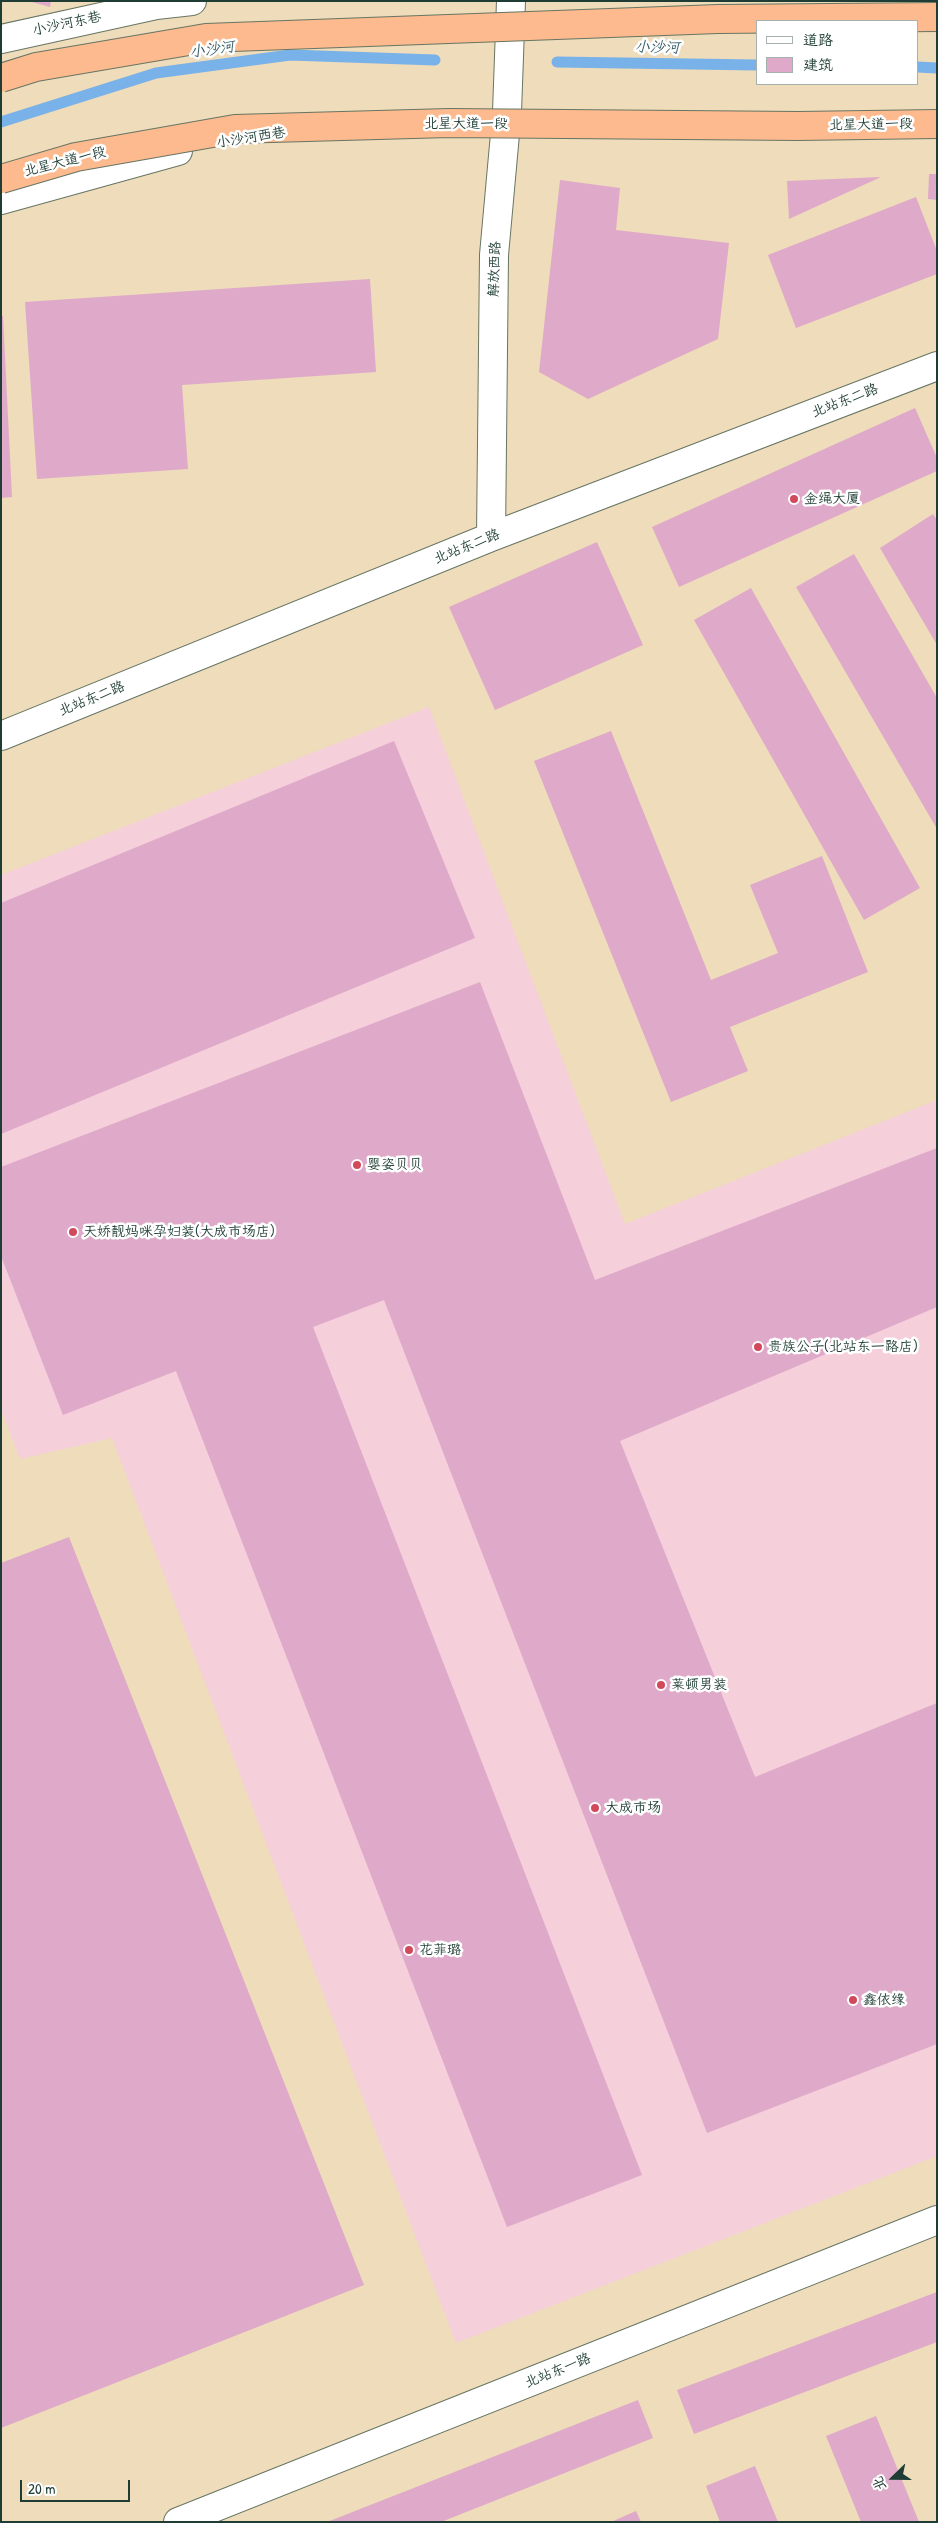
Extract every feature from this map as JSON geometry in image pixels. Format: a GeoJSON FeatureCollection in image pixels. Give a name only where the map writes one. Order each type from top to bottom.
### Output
{"type":"FeatureCollection","features":[{"type":"Feature","properties":{"kind":"highway"},"geometry":{"type":"LineString","coordinates":[[1,78],[36,67],[206,38],[708,19],[937,18]]}},
{"type":"Feature","properties":{"kind":"highway","name":"北星大道一段"},"geometry":{"type":"LineString","coordinates":[[1,179],[76,157],[235,129],[449,123],[798,126],[937,124]]}},
{"type":"Feature","properties":{"kind":"street","name":"小沙河东巷"},"geometry":{"type":"LineString","coordinates":[[1,39],[156,5],[192,1]]}},
{"type":"Feature","properties":{"kind":"street","name":"解放西路"},"geometry":{"type":"LineString","coordinates":[[491,537],[494,255],[507,112],[512,1]]}},
{"type":"Feature","properties":{"kind":"street","name":"小沙河西巷"},"geometry":{"type":"LineString","coordinates":[[1,200],[160,154],[259,135],[507,112]]}},
{"type":"Feature","properties":{"kind":"street","name":"北站东二路"},"geometry":{"type":"LineString","coordinates":[[1,736],[491,537],[937,366]]}},
{"type":"Feature","properties":{"kind":"street","name":"北站东一路"},"geometry":{"type":"LineString","coordinates":[[178,2522],[937,2220]]}},
{"type":"Feature","properties":{"kind":"shaded area","name":"大成市场"},"geometry":{"type":"Polygon","coordinates":[[[429,707],[625,1224],[937,1100],[937,2156],[456,2343],[112,1438],[20,1459],[1,1409],[1,875],[429,707]]]}},
{"type":"Feature","properties":{"kind":"building"},"geometry":{"type":"Polygon","coordinates":[[[28,1],[51,1],[50,7],[28,1]]]}},
{"type":"Feature","properties":{"kind":"building"},"geometry":{"type":"Polygon","coordinates":[[[929,174],[937,174],[937,200],[928,199],[929,174]]]}},
{"type":"Feature","properties":{"kind":"building"},"geometry":{"type":"Polygon","coordinates":[[[881,177],[789,219],[787,181],[881,177]]]}},
{"type":"Feature","properties":{"kind":"building"},"geometry":{"type":"Polygon","coordinates":[[[560,180],[620,188],[616,230],[729,243],[718,339],[588,399],[539,372],[560,180]]]}},
{"type":"Feature","properties":{"kind":"building"},"geometry":{"type":"Polygon","coordinates":[[[916,197],[937,251],[937,274],[796,328],[768,255],[916,197]]]}},
{"type":"Feature","properties":{"kind":"building"},"geometry":{"type":"Polygon","coordinates":[[[370,279],[376,372],[182,385],[188,469],[37,479],[25,302],[370,279]]]}},
{"type":"Feature","properties":{"kind":"building"},"geometry":{"type":"Polygon","coordinates":[[[1,316],[3,316],[12,497],[1,498],[1,316]]]}},
{"type":"Feature","properties":{"kind":"building","name":"金绳大厦"},"geometry":{"type":"Polygon","coordinates":[[[915,408],[937,458],[937,471],[679,587],[652,527],[915,408]]]}},
{"type":"Feature","properties":{"kind":"building"},"geometry":{"type":"Polygon","coordinates":[[[933,514],[937,520],[937,645],[880,548],[933,514]]]}},
{"type":"Feature","properties":{"kind":"building"},"geometry":{"type":"Polygon","coordinates":[[[597,542],[643,645],[495,710],[449,607],[597,542]]]}},
{"type":"Feature","properties":{"kind":"building"},"geometry":{"type":"Polygon","coordinates":[[[854,554],[937,698],[937,829],[796,587],[854,554]]]}},
{"type":"Feature","properties":{"kind":"building"},"geometry":{"type":"Polygon","coordinates":[[[751,588],[920,888],[864,920],[694,620],[751,588]]]}},
{"type":"Feature","properties":{"kind":"building"},"geometry":{"type":"Polygon","coordinates":[[[611,731],[711,980],[778,953],[750,885],[822,856],[868,972],[730,1027],[748,1071],[671,1102],[534,761],[611,731]]]}},
{"type":"Feature","properties":{"kind":"building"},"geometry":{"type":"Polygon","coordinates":[[[394,741],[475,938],[1,1134],[1,903],[394,741]]]}},
{"type":"Feature","properties":{"kind":"building"},"geometry":{"type":"Polygon","coordinates":[[[480,982],[595,1280],[937,1148],[937,1307],[620,1441],[755,1777],[937,1703],[937,2044],[707,2133],[384,1300],[313,1327],[642,2175],[507,2227],[176,1371],[63,1415],[1,1256],[1,1167],[480,982]]]}},
{"type":"Feature","properties":{"kind":"building"},"geometry":{"type":"Polygon","coordinates":[[[69,1537],[364,2285],[1,2428],[1,1563],[69,1537]]]}},
{"type":"Feature","properties":{"kind":"building"},"geometry":{"type":"Polygon","coordinates":[[[937,2292],[937,2342],[694,2434],[677,2390],[937,2292]]]}},
{"type":"Feature","properties":{"kind":"building"},"geometry":{"type":"Polygon","coordinates":[[[638,2400],[653,2438],[441,2522],[327,2522],[638,2400]]]}},
{"type":"Feature","properties":{"kind":"building"},"geometry":{"type":"Polygon","coordinates":[[[876,2416],[919,2522],[861,2522],[826,2436],[876,2416]]]}},
{"type":"Feature","properties":{"kind":"building"},"geometry":{"type":"Polygon","coordinates":[[[755,2466],[778,2522],[720,2522],[706,2486],[755,2466]]]}},
{"type":"Feature","properties":{"kind":"building"},"geometry":{"type":"Polygon","coordinates":[[[636,2511],[641,2522],[611,2522],[636,2511]]]}},
{"type":"Feature","properties":{"kind":"waterway","name":"小沙河"},"geometry":{"type":"LineString","coordinates":[[1,122],[156,73],[290,55],[435,60]]}},
{"type":"Feature","properties":{"kind":"waterway","name":"小沙河"},"geometry":{"type":"LineString","coordinates":[[557,62],[756,65]]}},
{"type":"Feature","properties":{"kind":"waterway","name":"小沙河"},"geometry":{"type":"LineString","coordinates":[[918,67],[937,68]]}},
{"type":"Feature","properties":{"kind":"place","name":"金绳大厦"},"geometry":{"type":"Point","coordinates":[794,499]}},
{"type":"Feature","properties":{"kind":"place","name":"婴姿贝贝"},"geometry":{"type":"Point","coordinates":[357,1165]}},
{"type":"Feature","properties":{"kind":"place","name":"天娇靓妈咪孕妇装(大成市场店)"},"geometry":{"type":"Point","coordinates":[73,1232]}},
{"type":"Feature","properties":{"kind":"place","name":"贵族公子(北站东一路店)"},"geometry":{"type":"Point","coordinates":[758,1347]}},
{"type":"Feature","properties":{"kind":"place","name":"莱顿男装"},"geometry":{"type":"Point","coordinates":[661,1685]}},
{"type":"Feature","properties":{"kind":"place","name":"大成市场"},"geometry":{"type":"Point","coordinates":[595,1808]}},
{"type":"Feature","properties":{"kind":"place","name":"花菲璐"},"geometry":{"type":"Point","coordinates":[409,1950]}},
{"type":"Feature","properties":{"kind":"place","name":"鑫依缘"},"geometry":{"type":"Point","coordinates":[853,2000]}}]}
